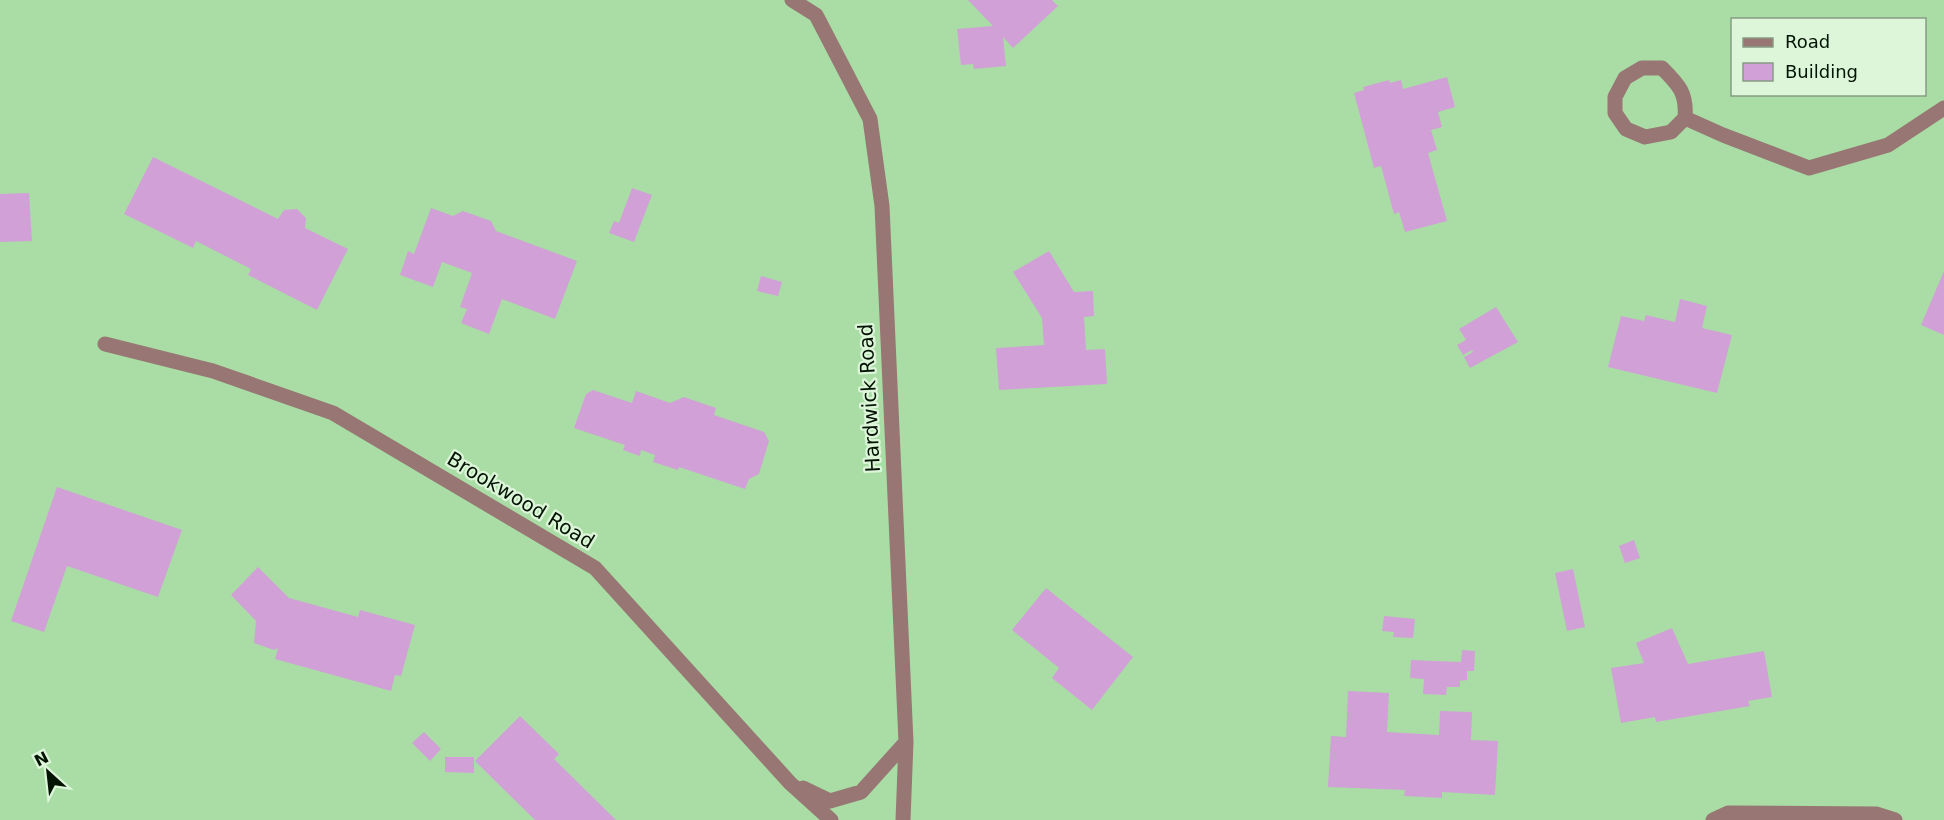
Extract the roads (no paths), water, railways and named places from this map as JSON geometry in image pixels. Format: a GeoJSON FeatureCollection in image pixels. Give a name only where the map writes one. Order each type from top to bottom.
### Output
{"type":"FeatureCollection","features":[{"type":"Feature","properties":{"kind":"street","name":"Hardwick Road"},"geometry":{"type":"LineString","coordinates":[[792,0],[816,15],[870,119],[882,206],[906,742],[903,820]]}},
{"type":"Feature","properties":{"kind":"street"},"geometry":{"type":"LineString","coordinates":[[1642,68],[1662,69],[1677,83],[1686,103],[1685,118],[1671,132],[1646,137],[1626,129],[1615,113],[1615,97],[1625,78],[1642,68]]}},
{"type":"Feature","properties":{"kind":"street"},"geometry":{"type":"LineString","coordinates":[[1685,118],[1809,168],[1888,145],[1944,108]]}},
{"type":"Feature","properties":{"kind":"street","name":"Brookwood Road"},"geometry":{"type":"LineString","coordinates":[[105,344],[213,371],[333,413],[595,568],[790,783],[831,820]]}},
{"type":"Feature","properties":{"kind":"street"},"geometry":{"type":"LineString","coordinates":[[790,783],[830,801],[861,792],[906,742]]}},
{"type":"Feature","properties":{"kind":"street"},"geometry":{"type":"LineString","coordinates":[[1713,820],[1728,813],[1762,813],[1876,814],[1895,820]]}}]}
